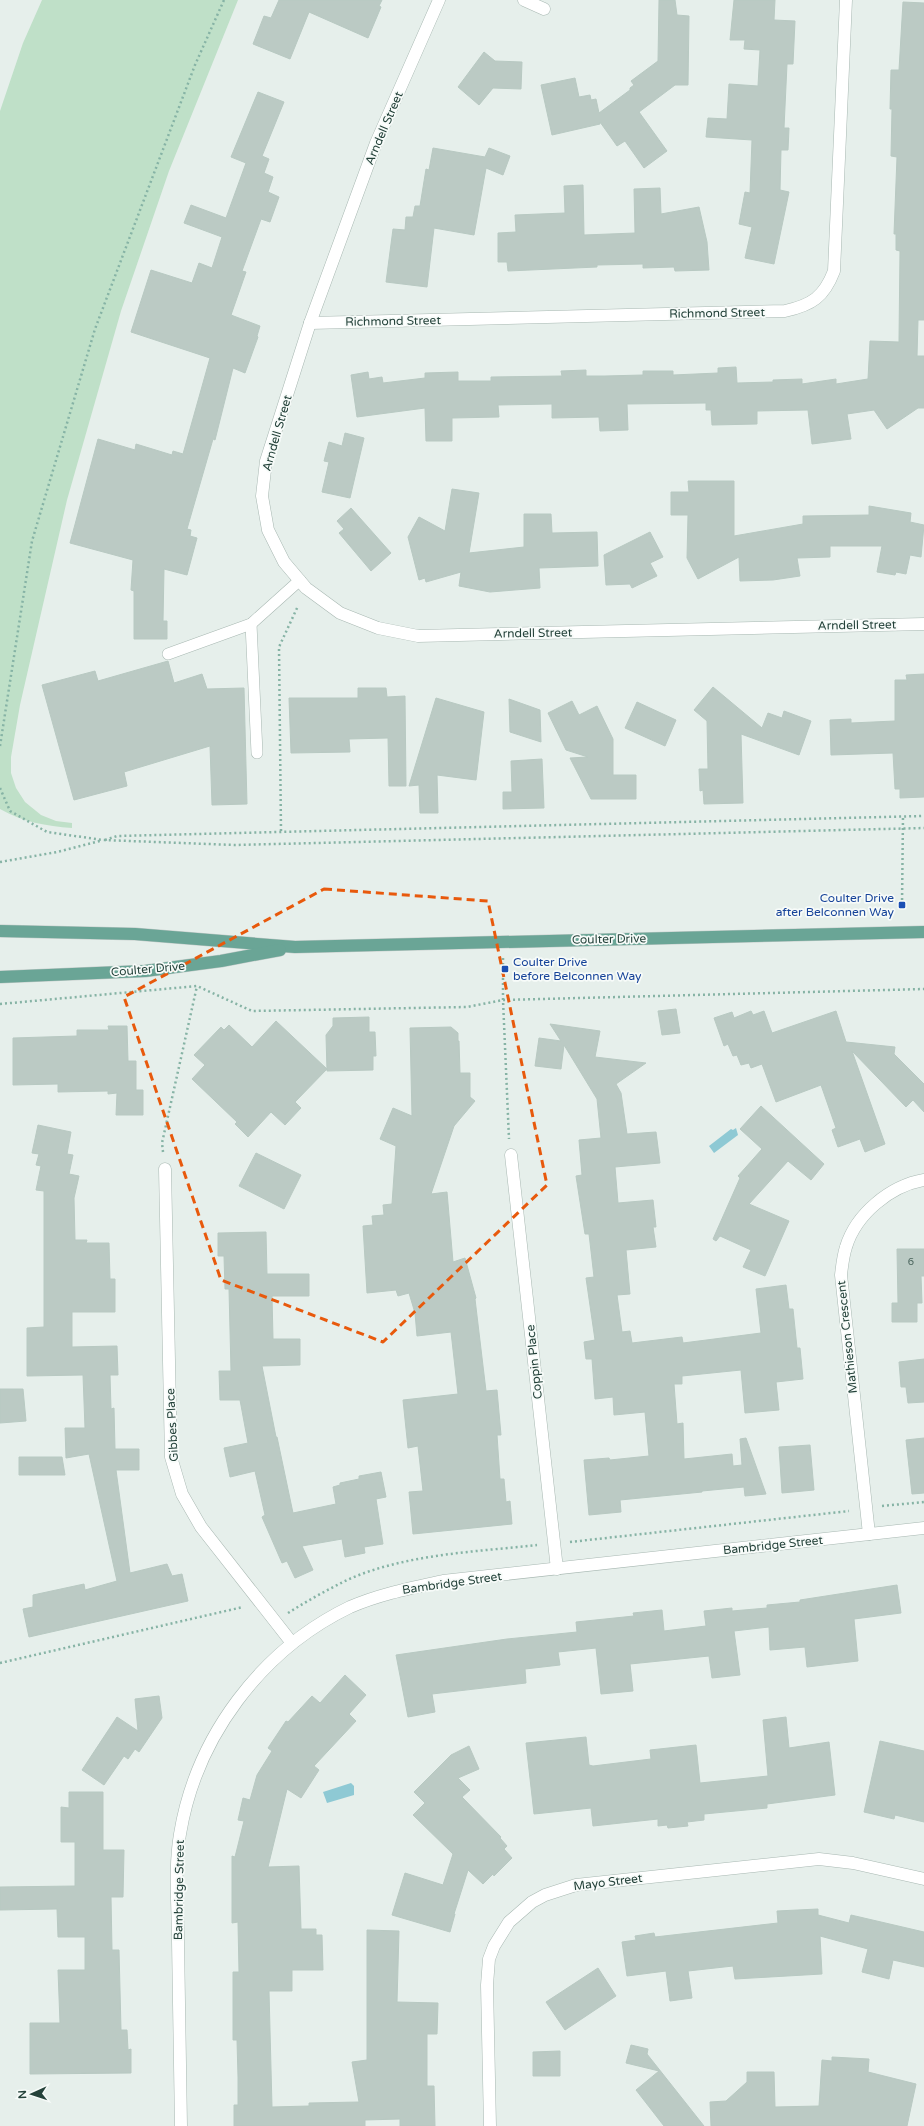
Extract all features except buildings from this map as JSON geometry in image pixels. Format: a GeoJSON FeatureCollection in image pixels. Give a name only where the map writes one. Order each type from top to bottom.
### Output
{"type":"FeatureCollection","features":[{"type":"Feature","properties":{"kind":"main road","name":"Coulter Drive"},"geometry":{"type":"LineString","coordinates":[[0,931],[135,934],[295,948],[924,932]]}},
{"type":"Feature","properties":{"kind":"main road","name":"Coulter Drive"},"geometry":{"type":"LineString","coordinates":[[0,977],[145,971],[221,961],[295,948]]}},
{"type":"Feature","properties":{"kind":"street","name":"Arndell Street"},"geometry":{"type":"LineString","coordinates":[[439,0],[376,143],[310,323],[266,461],[262,496],[268,530],[284,562],[303,584],[340,613],[378,628],[418,636],[924,624]]}},
{"type":"Feature","properties":{"kind":"street"},"geometry":{"type":"LineString","coordinates":[[524,0],[544,9]]}},
{"type":"Feature","properties":{"kind":"street","name":"Richmond Street"},"geometry":{"type":"LineString","coordinates":[[310,323],[785,311],[803,307],[818,298],[828,286],[834,271],[846,0]]}},
{"type":"Feature","properties":{"kind":"street","name":"Coppin Place"},"geometry":{"type":"LineString","coordinates":[[511,1155],[557,1569]]}},
{"type":"Feature","properties":{"kind":"street","name":"Gibbes Place"},"geometry":{"type":"LineString","coordinates":[[165,1170],[171,1457],[182,1494],[202,1527],[292,1643]]}},
{"type":"Feature","properties":{"kind":"street","name":"Mathieson Crescent"},"geometry":{"type":"LineString","coordinates":[[869,1534],[841,1289],[843,1260],[846,1246],[860,1220],[882,1197],[913,1182],[924,1180]]}},
{"type":"Feature","properties":{"kind":"street","name":"Bambridge Street"},"geometry":{"type":"LineString","coordinates":[[181,2126],[177,1884],[180,1836],[190,1788],[210,1743],[246,1690],[292,1643],[310,1630],[351,1607],[395,1591],[443,1582],[924,1528]]}},
{"type":"Feature","properties":{"kind":"street","name":"Mayo Street"},"geometry":{"type":"LineString","coordinates":[[490,2126],[489,1958],[494,1946],[509,1922],[532,1902],[546,1895],[576,1885],[819,1858],[853,1863],[924,1880]]}},
{"type":"Feature","properties":{"kind":"lane"},"geometry":{"type":"LineString","coordinates":[[168,654],[251,624],[303,584]]}},
{"type":"Feature","properties":{"kind":"lane"},"geometry":{"type":"LineString","coordinates":[[251,624],[257,753]]}},
{"type":"Feature","properties":{"kind":"path"},"geometry":{"type":"LineString","coordinates":[[0,746],[32,541],[95,329],[195,65],[224,0]]}},
{"type":"Feature","properties":{"kind":"path"},"geometry":{"type":"LineString","coordinates":[[282,832],[279,647],[303,584]]}},
{"type":"Feature","properties":{"kind":"path"},"geometry":{"type":"LineString","coordinates":[[0,788],[10,811],[48,832],[103,840],[235,845],[924,828]]}},
{"type":"Feature","properties":{"kind":"path"},"geometry":{"type":"LineString","coordinates":[[902,905],[903,816]]}},
{"type":"Feature","properties":{"kind":"path"},"geometry":{"type":"LineString","coordinates":[[0,862],[57,852],[117,836],[924,816]]}},
{"type":"Feature","properties":{"kind":"path"},"geometry":{"type":"LineString","coordinates":[[503,942],[503,1000],[508,1127],[511,1155]]}},
{"type":"Feature","properties":{"kind":"path"},"geometry":{"type":"LineString","coordinates":[[165,1170],[162,1143],[197,986]]}},
{"type":"Feature","properties":{"kind":"path"},"geometry":{"type":"LineString","coordinates":[[0,1004],[197,986],[252,1011],[467,1007],[503,1000],[924,989]]}},
{"type":"Feature","properties":{"kind":"path"},"geometry":{"type":"LineString","coordinates":[[276,1623],[286,1614],[348,1580],[394,1565],[453,1554],[924,1502]]}},
{"type":"Feature","properties":{"kind":"path"},"geometry":{"type":"LineString","coordinates":[[0,1663],[261,1603]]}},
{"type":"Feature","properties":{"kind":"highlighted area"},"geometry":{"type":"Polygon","coordinates":[[[324,889],[488,901],[547,1185],[383,1342],[221,1280],[124,997],[324,889]]]}},
{"type":"Feature","properties":{"kind":"green space"},"geometry":{"type":"Polygon","coordinates":[[[42,0],[238,0],[169,171],[121,311],[67,500],[20,705],[11,757],[11,773],[16,788],[25,802],[41,815],[56,821],[72,823],[72,828],[35,823],[0,809],[0,111],[23,43],[42,0]]]}},
{"type":"Feature","properties":{"kind":"water"},"geometry":{"type":"Polygon","coordinates":[[[736,1128],[738,1135],[714,1153],[709,1146],[731,1129],[733,1130],[736,1128]]]}},
{"type":"Feature","properties":{"kind":"water"},"geometry":{"type":"Polygon","coordinates":[[[351,1783],[354,1786],[354,1795],[327,1803],[323,1792],[351,1783]]]}},
{"type":"Feature","properties":{"kind":"place","name":"Coulter Drive after Belconnen Way"},"geometry":{"type":"Point","coordinates":[902,905]}},
{"type":"Feature","properties":{"kind":"place","name":"Coulter Drive before Belconnen Way"},"geometry":{"type":"Point","coordinates":[505,969]}}]}
